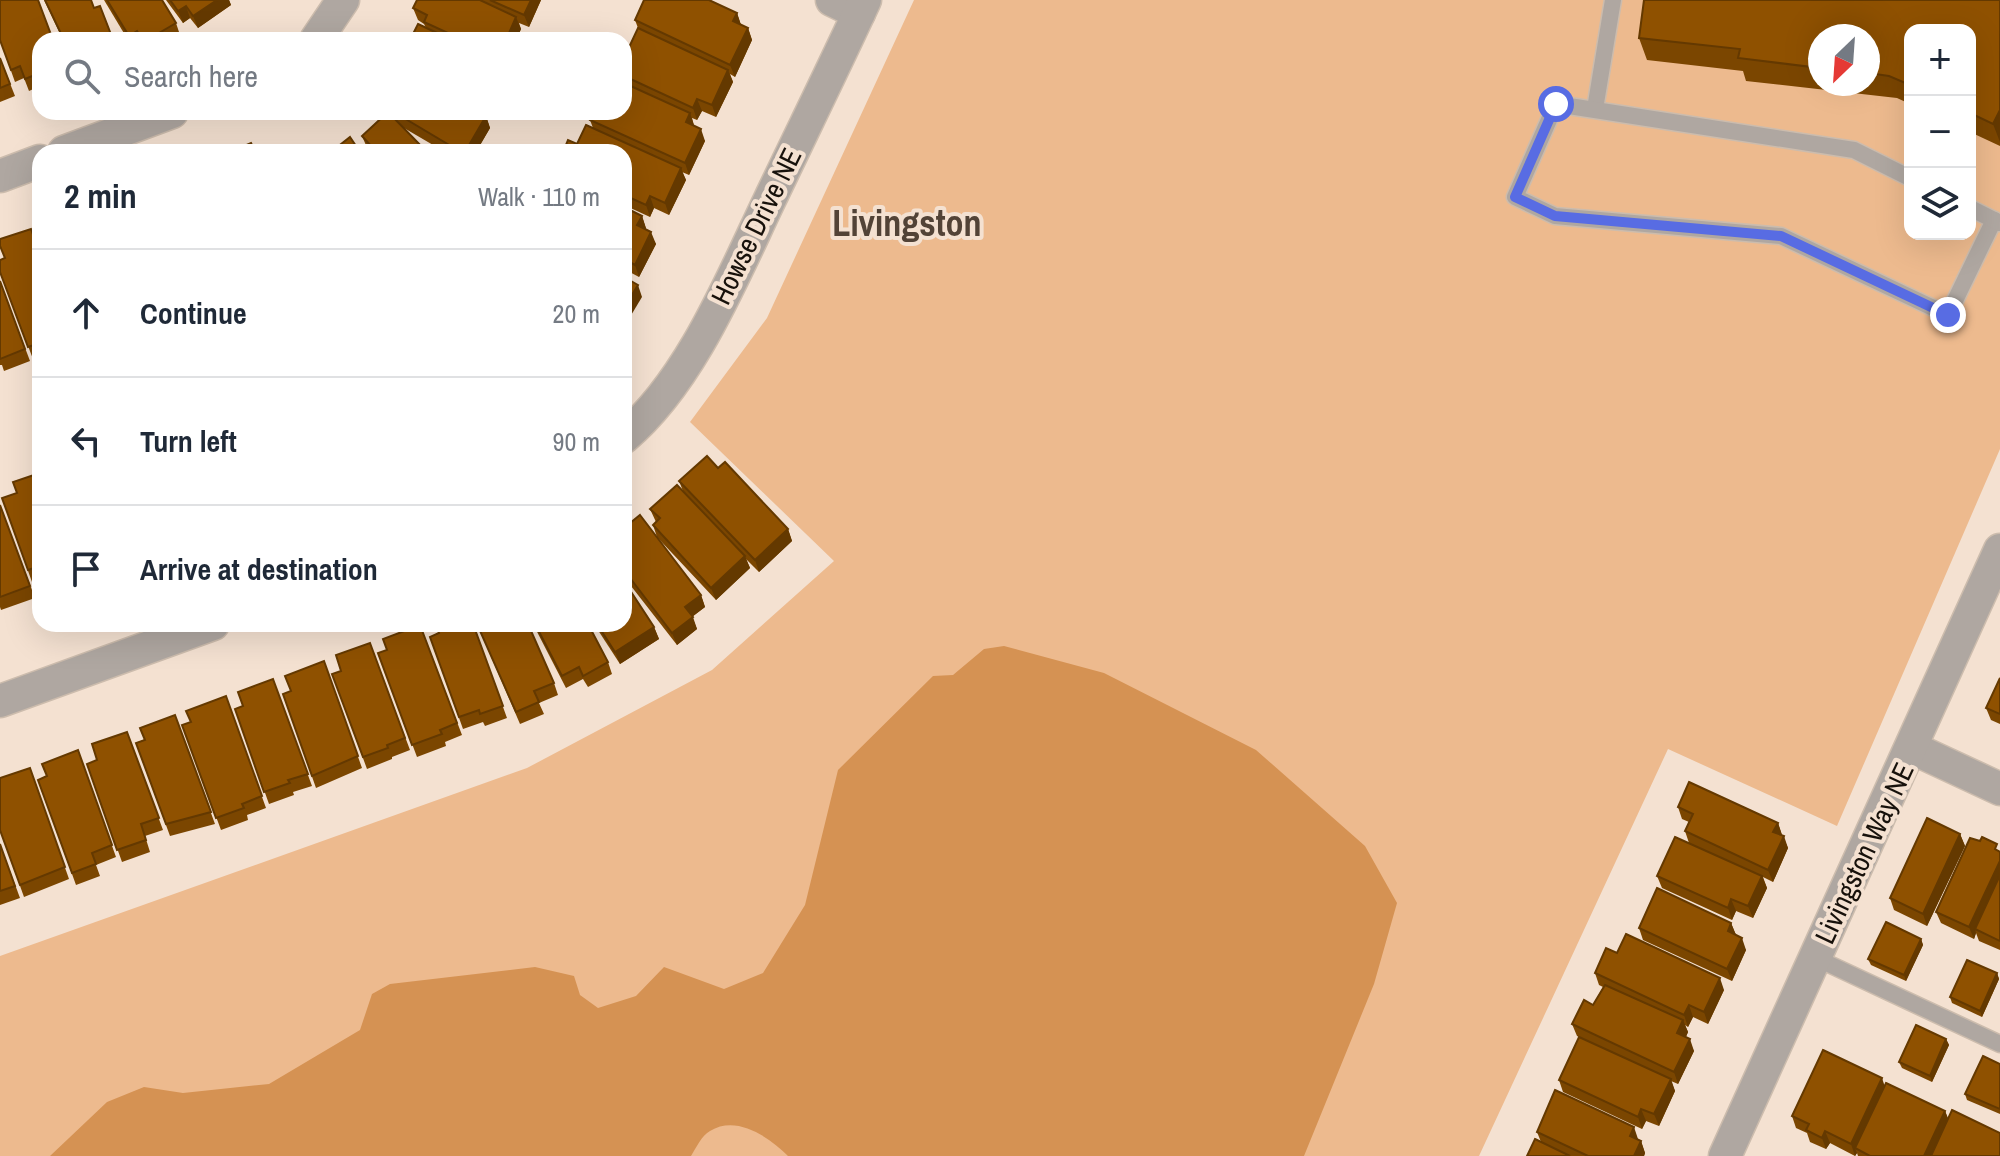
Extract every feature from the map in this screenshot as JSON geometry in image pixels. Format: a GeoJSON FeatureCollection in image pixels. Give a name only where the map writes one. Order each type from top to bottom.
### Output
{"type":"FeatureCollection","features":[{"type":"Feature","properties":{"kind":"street"},"geometry":{"type":"LineString","coordinates":[[321,32],[343,0]]}},
{"type":"Feature","properties":{"kind":"street","name":"Howse Drive NE"},"geometry":{"type":"LineString","coordinates":[[632,428],[667,389],[701,336],[852,4]]}},
{"type":"Feature","properties":{"kind":"street"},"geometry":{"type":"LineString","coordinates":[[86,144],[150,120]]}},
{"type":"Feature","properties":{"kind":"street"},"geometry":{"type":"LineString","coordinates":[[0,176],[32,164]]}},
{"type":"Feature","properties":{"kind":"street","name":"Livingston Way NE"},"geometry":{"type":"LineString","coordinates":[[1725,1156],[2000,550]]}},
{"type":"Feature","properties":{"kind":"street"},"geometry":{"type":"LineString","coordinates":[[0,701],[191,632]]}},
{"type":"Feature","properties":{"kind":"street"},"geometry":{"type":"LineString","coordinates":[[1912,748],[2000,789]]}},
{"type":"Feature","properties":{"kind":"lane"},"geometry":{"type":"LineString","coordinates":[[1595,109],[1613,0]]}},
{"type":"Feature","properties":{"kind":"lane"},"geometry":{"type":"LineString","coordinates":[[1904,175],[1854,150],[1556,104],[1515,197],[1555,216],[1781,236],[1948,315],[1997,221],[1976,211]]}},
{"type":"Feature","properties":{"kind":"lane"},"geometry":{"type":"LineString","coordinates":[[1816,958],[2000,1044]]}},
{"type":"Feature","properties":{"kind":"shaded area"},"geometry":{"type":"Polygon","coordinates":[[[914,0],[2000,0],[2000,449],[1837,826],[1668,749],[1479,1156],[0,1156],[0,956],[527,768],[712,670],[834,561],[690,422],[767,318],[914,0]]]}},
{"type":"Feature","properties":{"kind":"shaded area"},"geometry":{"type":"Polygon","coordinates":[[[1004,646],[1104,673],[1256,750],[1365,846],[1397,903],[1374,984],[1304,1156],[788,1156],[752,1130],[731,1125],[720,1126],[707,1133],[691,1156],[50,1156],[107,1102],[144,1087],[183,1093],[269,1084],[360,1030],[372,994],[390,984],[535,967],[574,976],[580,995],[598,1008],[636,996],[664,967],[724,989],[763,973],[805,905],[838,770],[933,676],[953,675],[984,649],[1004,646]]]}},
{"type":"Feature","properties":{"kind":"building"},"geometry":{"type":"Polygon","coordinates":[[[0,0],[38,0],[50,32],[32,32],[32,76],[25,79],[20,66],[11,70],[0,40],[0,0]]]}},
{"type":"Feature","properties":{"kind":"building"},"geometry":{"type":"Polygon","coordinates":[[[45,0],[91,0],[94,8],[100,6],[110,32],[60,32],[45,0]]]}},
{"type":"Feature","properties":{"kind":"building"},"geometry":{"type":"Polygon","coordinates":[[[107,0],[162,0],[176,23],[161,32],[127,32],[107,0]]]}},
{"type":"Feature","properties":{"kind":"building"},"geometry":{"type":"Polygon","coordinates":[[[170,0],[217,0],[193,16],[186,6],[178,11],[170,0]]]}},
{"type":"Feature","properties":{"kind":"building"},"geometry":{"type":"Polygon","coordinates":[[[417,0],[480,0],[516,17],[509,32],[446,32],[424,22],[427,15],[413,8],[417,0]]]}},
{"type":"Feature","properties":{"kind":"building"},"geometry":{"type":"Polygon","coordinates":[[[490,0],[531,0],[524,15],[490,0]]]}},
{"type":"Feature","properties":{"kind":"building"},"geometry":{"type":"Polygon","coordinates":[[[644,0],[709,0],[737,13],[733,21],[748,28],[730,65],[635,20],[644,0]]]}},
{"type":"Feature","properties":{"kind":"building"},"geometry":{"type":"Polygon","coordinates":[[[1644,0],[2000,0],[2000,110],[1993,124],[1976,116],[1976,24],[1904,24],[1904,82],[1880,75],[1880,24],[1808,24],[1808,67],[1738,58],[1740,49],[1639,38],[1644,0]]]}},
{"type":"Feature","properties":{"kind":"building"},"geometry":{"type":"Polygon","coordinates":[[[418,24],[435,32],[414,32],[418,24]]]}},
{"type":"Feature","properties":{"kind":"building"},"geometry":{"type":"Polygon","coordinates":[[[638,28],[728,70],[712,105],[697,99],[693,108],[632,80],[632,41],[638,28]]]}},
{"type":"Feature","properties":{"kind":"building"},"geometry":{"type":"Polygon","coordinates":[[[0,58],[10,84],[0,88],[0,58]]]}},
{"type":"Feature","properties":{"kind":"building"},"geometry":{"type":"Polygon","coordinates":[[[632,87],[690,113],[686,122],[701,129],[685,163],[590,120],[632,120],[632,87]]]}},
{"type":"Feature","properties":{"kind":"building"},"geometry":{"type":"Polygon","coordinates":[[[379,120],[396,120],[419,144],[369,144],[362,136],[379,120]]]}},
{"type":"Feature","properties":{"kind":"building"},"geometry":{"type":"Polygon","coordinates":[[[407,120],[484,120],[470,144],[448,144],[407,120]]]}},
{"type":"Feature","properties":{"kind":"building"},"geometry":{"type":"Polygon","coordinates":[[[586,125],[628,144],[577,144],[586,125]]]}},
{"type":"Feature","properties":{"kind":"building"},"geometry":{"type":"Polygon","coordinates":[[[350,137],[355,144],[341,144],[350,137]]]}},
{"type":"Feature","properties":{"kind":"building"},"geometry":{"type":"Polygon","coordinates":[[[632,146],[681,168],[665,203],[650,196],[646,205],[632,199],[632,146]]]}},
{"type":"Feature","properties":{"kind":"building"},"geometry":{"type":"Polygon","coordinates":[[[632,211],[642,216],[637,225],[651,232],[635,265],[632,263],[632,211]]]}},
{"type":"Feature","properties":{"kind":"building"},"geometry":{"type":"Polygon","coordinates":[[[31,229],[32,232],[32,346],[28,347],[0,272],[0,260],[5,258],[0,239],[31,229]]]}},
{"type":"Feature","properties":{"kind":"building"},"geometry":{"type":"Polygon","coordinates":[[[0,281],[25,349],[0,359],[0,281]]]}},
{"type":"Feature","properties":{"kind":"building"},"geometry":{"type":"Polygon","coordinates":[[[707,456],[718,468],[725,462],[788,529],[755,560],[679,481],[707,456]]]}},
{"type":"Feature","properties":{"kind":"building"},"geometry":{"type":"Polygon","coordinates":[[[32,476],[32,569],[28,570],[2,498],[17,493],[13,482],[32,476]]]}},
{"type":"Feature","properties":{"kind":"building"},"geometry":{"type":"Polygon","coordinates":[[[677,485],[745,556],[711,588],[653,525],[660,518],[650,509],[677,485]]]}},
{"type":"Feature","properties":{"kind":"building"},"geometry":{"type":"Polygon","coordinates":[[[0,505],[30,586],[0,597],[0,505]]]}},
{"type":"Feature","properties":{"kind":"building"},"geometry":{"type":"Polygon","coordinates":[[[640,515],[701,595],[685,607],[693,617],[672,633],[632,580],[632,522],[640,515]]]}},
{"type":"Feature","properties":{"kind":"building"},"geometry":{"type":"Polygon","coordinates":[[[632,593],[654,627],[615,652],[602,632],[632,632],[632,593]]]}},
{"type":"Feature","properties":{"kind":"building"},"geometry":{"type":"Polygon","coordinates":[[[402,632],[423,632],[457,723],[440,730],[442,734],[412,745],[378,653],[387,650],[383,639],[402,632]]]}},
{"type":"Feature","properties":{"kind":"building"},"geometry":{"type":"Polygon","coordinates":[[[476,632],[503,706],[459,717],[430,637],[439,633],[476,632]]]}},
{"type":"Feature","properties":{"kind":"building"},"geometry":{"type":"Polygon","coordinates":[[[481,632],[532,632],[554,683],[534,691],[539,702],[516,712],[481,632]]]}},
{"type":"Feature","properties":{"kind":"building"},"geometry":{"type":"Polygon","coordinates":[[[539,632],[592,632],[608,662],[583,676],[579,667],[562,676],[539,632]]]}},
{"type":"Feature","properties":{"kind":"building"},"geometry":{"type":"Polygon","coordinates":[[[370,643],[405,738],[363,757],[332,674],[341,671],[336,655],[370,643]]]}},
{"type":"Feature","properties":{"kind":"building"},"geometry":{"type":"Polygon","coordinates":[[[324,661],[358,756],[312,776],[283,694],[291,691],[285,676],[324,661]]]}},
{"type":"Feature","properties":{"kind":"building"},"geometry":{"type":"Polygon","coordinates":[[[2000,678],[2000,714],[1986,708],[2000,678]]]}},
{"type":"Feature","properties":{"kind":"building"},"geometry":{"type":"Polygon","coordinates":[[[273,679],[308,774],[264,792],[235,709],[243,706],[238,692],[273,679]]]}},
{"type":"Feature","properties":{"kind":"building"},"geometry":{"type":"Polygon","coordinates":[[[226,696],[262,796],[242,804],[244,808],[216,818],[182,725],[191,722],[186,711],[226,696]]]}},
{"type":"Feature","properties":{"kind":"building"},"geometry":{"type":"Polygon","coordinates":[[[175,715],[211,812],[166,824],[136,743],[145,740],[140,728],[175,715]]]}},
{"type":"Feature","properties":{"kind":"building"},"geometry":{"type":"Polygon","coordinates":[[[127,732],[159,818],[141,824],[146,840],[117,850],[87,764],[97,760],[92,744],[127,732]]]}},
{"type":"Feature","properties":{"kind":"building"},"geometry":{"type":"Polygon","coordinates":[[[78,750],[112,845],[92,853],[96,864],[72,873],[38,780],[47,776],[42,764],[78,750]]]}},
{"type":"Feature","properties":{"kind":"building"},"geometry":{"type":"Polygon","coordinates":[[[30,768],[65,867],[20,885],[0,830],[0,778],[30,768]]]}},
{"type":"Feature","properties":{"kind":"building"},"geometry":{"type":"Polygon","coordinates":[[[1689,782],[1778,823],[1773,832],[1784,836],[1768,870],[1685,831],[1693,814],[1678,807],[1689,782]]]}},
{"type":"Feature","properties":{"kind":"building"},"geometry":{"type":"Polygon","coordinates":[[[1927,818],[1960,834],[1923,914],[1890,898],[1927,818]]]}},
{"type":"Feature","properties":{"kind":"building"},"geometry":{"type":"Polygon","coordinates":[[[1675,837],[1762,876],[1748,906],[1731,899],[1728,908],[1657,876],[1675,837]]]}},
{"type":"Feature","properties":{"kind":"building"},"geometry":{"type":"Polygon","coordinates":[[[1982,837],[1997,844],[1995,849],[2000,852],[2000,861],[1969,927],[1936,912],[1970,838],[1980,841],[1982,837]]]}},
{"type":"Feature","properties":{"kind":"building"},"geometry":{"type":"Polygon","coordinates":[[[0,844],[15,886],[0,891],[0,844]]]}},
{"type":"Feature","properties":{"kind":"building"},"geometry":{"type":"Polygon","coordinates":[[[2000,875],[2000,941],[1975,929],[2000,875]]]}},
{"type":"Feature","properties":{"kind":"building"},"geometry":{"type":"Polygon","coordinates":[[[1657,888],[1731,923],[1728,931],[1742,938],[1727,969],[1639,928],[1657,888]]]}},
{"type":"Feature","properties":{"kind":"building"},"geometry":{"type":"Polygon","coordinates":[[[1886,922],[1921,939],[1904,975],[1868,959],[1886,922]]]}},
{"type":"Feature","properties":{"kind":"building"},"geometry":{"type":"Polygon","coordinates":[[[1626,934],[1720,978],[1704,1012],[1689,1005],[1684,1015],[1595,973],[1606,948],[1617,953],[1626,934]]]}},
{"type":"Feature","properties":{"kind":"building"},"geometry":{"type":"Polygon","coordinates":[[[1967,960],[1997,973],[1980,1011],[1950,997],[1967,960]]]}},
{"type":"Feature","properties":{"kind":"building"},"geometry":{"type":"Polygon","coordinates":[[[1605,985],[1683,1020],[1677,1033],[1690,1039],[1674,1072],[1572,1024],[1584,1000],[1593,1005],[1605,985]]]}},
{"type":"Feature","properties":{"kind":"building"},"geometry":{"type":"Polygon","coordinates":[[[1916,1025],[1946,1039],[1930,1076],[1899,1062],[1916,1025]]]}},
{"type":"Feature","properties":{"kind":"building"},"geometry":{"type":"Polygon","coordinates":[[[1579,1037],[1671,1079],[1654,1114],[1641,1109],[1638,1117],[1559,1080],[1579,1037]]]}},
{"type":"Feature","properties":{"kind":"building"},"geometry":{"type":"Polygon","coordinates":[[[1823,1050],[1882,1078],[1851,1144],[1825,1131],[1822,1138],[1806,1130],[1809,1124],[1792,1116],[1823,1050]]]}},
{"type":"Feature","properties":{"kind":"building"},"geometry":{"type":"Polygon","coordinates":[[[1983,1056],[2000,1064],[2000,1109],[1965,1094],[1983,1056]]]}},
{"type":"Feature","properties":{"kind":"building"},"geometry":{"type":"Polygon","coordinates":[[[1886,1083],[1945,1111],[1924,1156],[1870,1156],[1855,1148],[1886,1083]]]}},
{"type":"Feature","properties":{"kind":"building"},"geometry":{"type":"Polygon","coordinates":[[[1555,1090],[1634,1127],[1630,1136],[1641,1141],[1634,1156],[1588,1156],[1537,1132],[1555,1090]]]}},
{"type":"Feature","properties":{"kind":"building"},"geometry":{"type":"Polygon","coordinates":[[[1952,1110],[2000,1133],[2000,1156],[1931,1156],[1952,1110]]]}},
{"type":"Feature","properties":{"kind":"building"},"geometry":{"type":"Polygon","coordinates":[[[1535,1139],[1570,1156],[1527,1156],[1535,1139]]]}},
{"type":"Feature","properties":{"kind":"district","name":"Livingston"},"geometry":{"type":"Point","coordinates":[907,223]}},
{"type":"Feature","properties":{"kind":"route"},"geometry":{"type":"LineString","coordinates":[[1556,104],[1515,197],[1555,216],[1781,236],[1948,315]]}}]}
